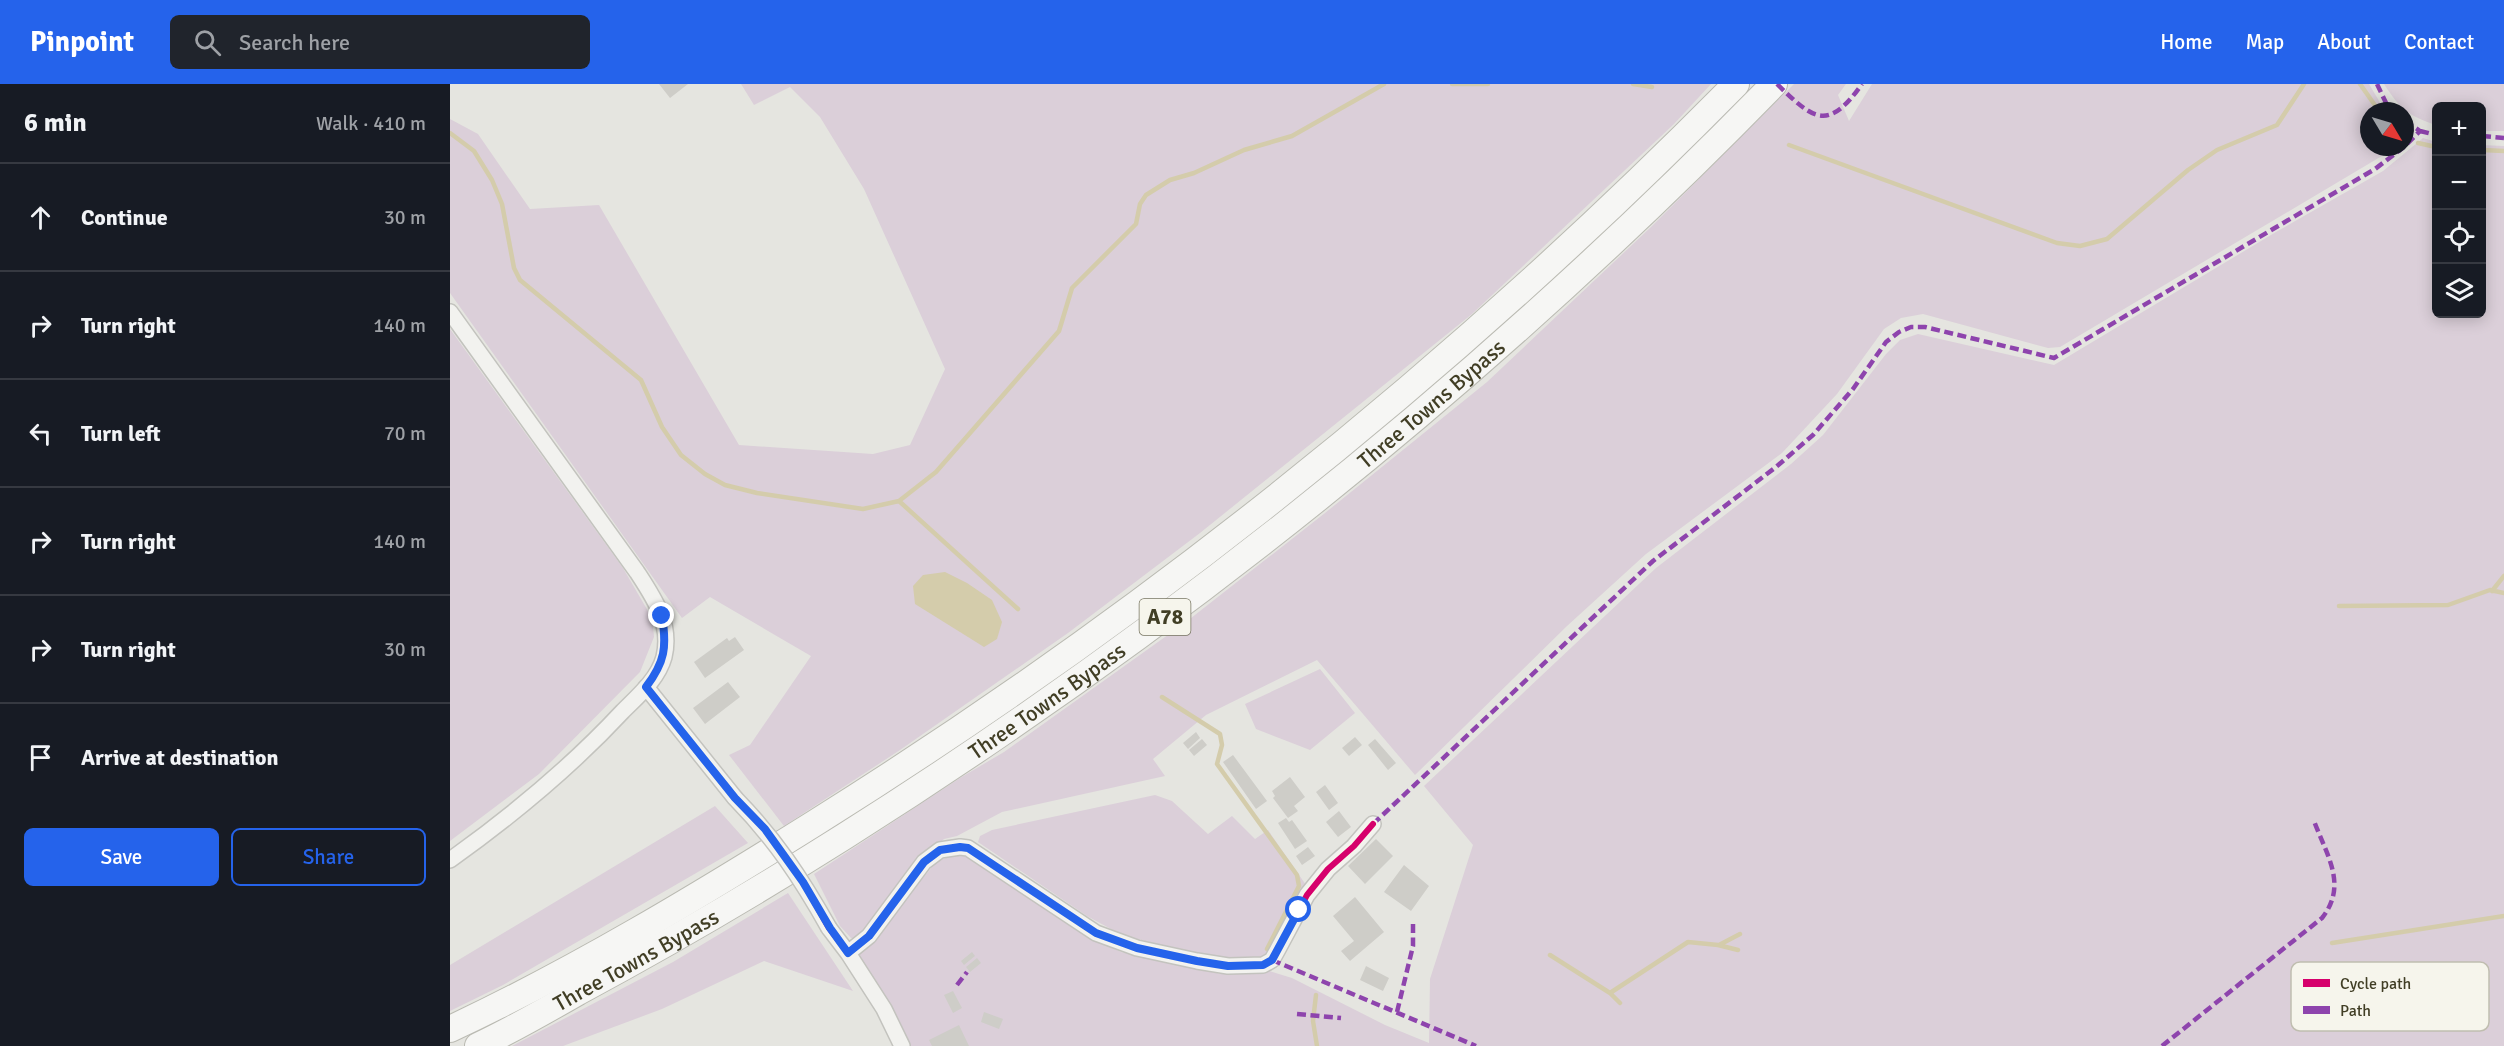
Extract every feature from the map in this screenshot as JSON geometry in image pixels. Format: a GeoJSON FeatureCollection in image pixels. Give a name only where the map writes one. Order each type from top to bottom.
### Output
{"type":"FeatureCollection","features":[{"type":"Feature","properties":{"kind":"highway","name":"Three Towns Bypass"},"geometry":{"type":"LineString","coordinates":[[450,1029],[629,935],[757,860],[882,781],[1013,693],[1128,611],[1259,510],[1409,387],[1557,257],[1736,84]]}},
{"type":"Feature","properties":{"kind":"highway","name":"Three Towns Bypass"},"geometry":{"type":"LineString","coordinates":[[478,1046],[643,957],[766,886],[1030,714],[1148,629],[1277,532],[1417,418],[1585,268],[1714,146],[1774,84]]}},
{"type":"Feature","properties":{"kind":"street"},"geometry":{"type":"LineString","coordinates":[[450,312],[638,572],[658,605],[664,630],[663,657],[657,673],[646,687],[596,740],[510,817],[450,860]]}},
{"type":"Feature","properties":{"kind":"street"},"geometry":{"type":"LineString","coordinates":[[646,687],[735,798],[765,829],[803,882],[830,928],[884,1009],[902,1046]]}},
{"type":"Feature","properties":{"kind":"street"},"geometry":{"type":"LineString","coordinates":[[848,953],[869,936],[924,862],[940,850],[960,847],[968,848],[1096,933],[1137,948],[1197,961],[1228,966],[1263,965],[1272,960],[1307,896],[1328,869],[1354,846],[1373,824]]}},
{"type":"Feature","properties":{"kind":"shaded area"},"geometry":{"type":"Polygon","coordinates":[[[741,84],[1711,84],[1674,124],[1472,314],[1200,533],[1068,633],[900,750],[784,826],[729,755],[750,745],[811,656],[710,597],[682,618],[450,293],[450,119],[478,134],[530,209],[599,205],[739,445],[873,454],[910,445],[945,369],[864,189],[820,117],[790,87],[754,105],[741,84]]]}},
{"type":"Feature","properties":{"kind":"shaded area"},"geometry":{"type":"Polygon","coordinates":[[[1794,84],[1846,84],[1838,95],[1849,121],[1872,84],[2369,84],[2380,102],[2360,102],[2360,156],[2382,156],[2060,347],[2048,348],[1923,314],[1901,318],[1884,329],[1837,394],[1782,453],[1646,554],[1567,626],[1415,775],[1317,660],[1206,715],[1153,759],[1165,776],[1002,812],[957,836],[944,839],[928,852],[860,938],[851,938],[840,926],[814,874],[960,778],[1004,752],[1186,622],[1487,382],[1651,227],[1794,84]]]}},
{"type":"Feature","properties":{"kind":"shaded area"},"geometry":{"type":"Polygon","coordinates":[[[2384,84],[2504,84],[2504,131],[2486,131],[2486,102],[2432,102],[2432,123],[2414,115],[2414,102],[2395,100],[2384,84]]]}},
{"type":"Feature","properties":{"kind":"shaded area"},"geometry":{"type":"Polygon","coordinates":[[[2423,138],[2432,141],[2432,318],[2486,318],[2486,145],[2504,146],[2504,1046],[908,1046],[858,956],[937,861],[955,855],[969,856],[1099,942],[1121,952],[1221,974],[1266,970],[1292,978],[1385,1025],[1429,1043],[1430,979],[1473,845],[1424,786],[1656,568],[1791,464],[1823,435],[1886,354],[1900,340],[1918,334],[2054,365],[2276,232],[2383,171],[2401,156],[2414,156],[2414,145],[2423,138]]]}},
{"type":"Feature","properties":{"kind":"shaded area"},"geometry":{"type":"Polygon","coordinates":[[[450,329],[623,568],[652,618],[654,637],[640,672],[539,774],[450,841],[450,329]]]}},
{"type":"Feature","properties":{"kind":"shaded area"},"geometry":{"type":"Polygon","coordinates":[[[945,572],[967,583],[992,600],[1002,622],[997,639],[984,647],[915,604],[913,586],[923,575],[945,572]]]}},
{"type":"Feature","properties":{"kind":"shaded area"},"geometry":{"type":"Polygon","coordinates":[[[1320,669],[1355,713],[1310,750],[1256,729],[1245,704],[1320,669]]]}},
{"type":"Feature","properties":{"kind":"shaded area"},"geometry":{"type":"Polygon","coordinates":[[[1155,795],[1172,801],[1208,834],[1232,816],[1255,839],[1268,830],[1306,885],[1288,913],[1267,954],[1256,960],[1204,956],[1122,935],[1087,916],[978,842],[980,836],[992,830],[1155,795]]]}},
{"type":"Feature","properties":{"kind":"shaded area"},"geometry":{"type":"Polygon","coordinates":[[[715,806],[748,843],[503,985],[450,1011],[450,965],[715,806]]]}},
{"type":"Feature","properties":{"kind":"shaded area"},"geometry":{"type":"Polygon","coordinates":[[[788,893],[853,991],[764,961],[662,1009],[563,1046],[512,1046],[673,962],[788,893]]]}},
{"type":"Feature","properties":{"kind":"building"},"geometry":{"type":"Polygon","coordinates":[[[659,84],[688,84],[670,98],[659,84]]]}},
{"type":"Feature","properties":{"kind":"building"},"geometry":{"type":"Polygon","coordinates":[[[735,637],[744,650],[705,678],[694,662],[727,638],[729,641],[735,637]]]}},
{"type":"Feature","properties":{"kind":"building"},"geometry":{"type":"Polygon","coordinates":[[[728,682],[740,697],[705,724],[693,708],[728,682]]]}},
{"type":"Feature","properties":{"kind":"building"},"geometry":{"type":"Polygon","coordinates":[[[1196,732],[1200,738],[1188,749],[1183,743],[1196,732]]]}},
{"type":"Feature","properties":{"kind":"building"},"geometry":{"type":"Polygon","coordinates":[[[1355,737],[1362,745],[1349,756],[1342,748],[1355,737]]]}},
{"type":"Feature","properties":{"kind":"building"},"geometry":{"type":"Polygon","coordinates":[[[1202,739],[1207,745],[1194,756],[1189,750],[1202,739]]]}},
{"type":"Feature","properties":{"kind":"building"},"geometry":{"type":"Polygon","coordinates":[[[1375,739],[1396,763],[1388,770],[1368,745],[1375,739]]]}},
{"type":"Feature","properties":{"kind":"building"},"geometry":{"type":"Polygon","coordinates":[[[1233,755],[1267,801],[1256,809],[1223,762],[1233,755]]]}},
{"type":"Feature","properties":{"kind":"building"},"geometry":{"type":"Polygon","coordinates":[[[1290,777],[1305,797],[1294,806],[1298,811],[1288,818],[1273,798],[1275,796],[1272,791],[1290,777]]]}},
{"type":"Feature","properties":{"kind":"building"},"geometry":{"type":"Polygon","coordinates":[[[1325,785],[1338,803],[1329,810],[1316,792],[1325,785]]]}},
{"type":"Feature","properties":{"kind":"building"},"geometry":{"type":"Polygon","coordinates":[[[1339,811],[1351,827],[1338,837],[1326,822],[1339,811]]]}},
{"type":"Feature","properties":{"kind":"building"},"geometry":{"type":"Polygon","coordinates":[[[1286,818],[1289,822],[1292,820],[1307,841],[1295,849],[1278,823],[1286,818]]]}},
{"type":"Feature","properties":{"kind":"building"},"geometry":{"type":"Polygon","coordinates":[[[1376,839],[1393,856],[1365,884],[1348,866],[1376,839]]]}},
{"type":"Feature","properties":{"kind":"building"},"geometry":{"type":"Polygon","coordinates":[[[1308,847],[1315,856],[1302,865],[1296,856],[1308,847]]]}},
{"type":"Feature","properties":{"kind":"building"},"geometry":{"type":"Polygon","coordinates":[[[1404,865],[1429,886],[1411,911],[1384,892],[1404,865]]]}},
{"type":"Feature","properties":{"kind":"building"},"geometry":{"type":"Polygon","coordinates":[[[1355,897],[1384,932],[1350,961],[1341,951],[1354,941],[1333,916],[1355,897]]]}},
{"type":"Feature","properties":{"kind":"building"},"geometry":{"type":"Polygon","coordinates":[[[972,952],[975,956],[964,965],[961,961],[972,952]]]}},
{"type":"Feature","properties":{"kind":"building"},"geometry":{"type":"Polygon","coordinates":[[[977,958],[981,963],[970,972],[966,967],[977,958]]]}},
{"type":"Feature","properties":{"kind":"building"},"geometry":{"type":"Polygon","coordinates":[[[1366,966],[1389,978],[1383,991],[1360,980],[1366,966]]]}},
{"type":"Feature","properties":{"kind":"building"},"geometry":{"type":"Polygon","coordinates":[[[953,991],[962,1008],[953,1013],[944,995],[953,991]]]}},
{"type":"Feature","properties":{"kind":"building"},"geometry":{"type":"Polygon","coordinates":[[[984,1012],[1003,1019],[999,1029],[981,1022],[984,1012]]]}},
{"type":"Feature","properties":{"kind":"building"},"geometry":{"type":"Polygon","coordinates":[[[959,1025],[969,1046],[932,1046],[929,1040],[959,1025]]]}},
{"type":"Feature","properties":{"kind":"waterway"},"geometry":{"type":"LineString","coordinates":[[450,133],[474,151],[492,180],[502,204],[514,268],[520,280],[641,380],[662,427],[681,455],[705,474],[725,485],[757,493],[863,509],[899,501],[936,472],[1059,331],[1072,288],[1136,224],[1140,204],[1146,195],[1170,180],[1194,173],[1244,150],[1292,136],[1384,84]]}},
{"type":"Feature","properties":{"kind":"waterway"},"geometry":{"type":"LineString","coordinates":[[1452,84],[1488,84]]}},
{"type":"Feature","properties":{"kind":"waterway"},"geometry":{"type":"LineString","coordinates":[[1633,84],[1652,87]]}},
{"type":"Feature","properties":{"kind":"waterway"},"geometry":{"type":"LineString","coordinates":[[1789,145],[2057,243],[2080,246],[2107,239],[2188,170],[2217,150],[2277,125],[2304,84]]}},
{"type":"Feature","properties":{"kind":"waterway"},"geometry":{"type":"LineString","coordinates":[[2360,84],[2373,102]]}},
{"type":"Feature","properties":{"kind":"waterway"},"geometry":{"type":"LineString","coordinates":[[2418,143],[2432,146]]}},
{"type":"Feature","properties":{"kind":"waterway"},"geometry":{"type":"LineString","coordinates":[[2486,150],[2504,151]]}},
{"type":"Feature","properties":{"kind":"waterway"},"geometry":{"type":"LineString","coordinates":[[899,501],[1018,609]]}},
{"type":"Feature","properties":{"kind":"waterway"},"geometry":{"type":"LineString","coordinates":[[2492,591],[2504,576]]}},
{"type":"Feature","properties":{"kind":"waterway"},"geometry":{"type":"LineString","coordinates":[[2339,606],[2448,605],[2490,590],[2504,593]]}},
{"type":"Feature","properties":{"kind":"waterway"},"geometry":{"type":"LineString","coordinates":[[1162,697],[1220,734],[1222,745],[1217,764],[1297,875],[1299,886],[1267,949]]}},
{"type":"Feature","properties":{"kind":"waterway"},"geometry":{"type":"LineString","coordinates":[[2332,943],[2504,916]]}},
{"type":"Feature","properties":{"kind":"waterway"},"geometry":{"type":"LineString","coordinates":[[1719,945],[1740,934]]}},
{"type":"Feature","properties":{"kind":"waterway"},"geometry":{"type":"LineString","coordinates":[[1610,993],[1688,942],[1738,950]]}},
{"type":"Feature","properties":{"kind":"waterway"},"geometry":{"type":"LineString","coordinates":[[1550,955],[1610,993],[1620,1003]]}},
{"type":"Feature","properties":{"kind":"waterway"},"geometry":{"type":"LineString","coordinates":[[1316,995],[1313,1021],[1317,1046]]}},
{"type":"Feature","properties":{"kind":"marked path"},"geometry":{"type":"LineString","coordinates":[[1777,84],[1801,106],[1821,116],[1830,115],[1840,109],[1862,84]]}},
{"type":"Feature","properties":{"kind":"marked path"},"geometry":{"type":"LineString","coordinates":[[2377,84],[2386,102]]}},
{"type":"Feature","properties":{"kind":"marked path"},"geometry":{"type":"LineString","coordinates":[[2414,127],[2420,131],[2414,137]]}},
{"type":"Feature","properties":{"kind":"marked path"},"geometry":{"type":"LineString","coordinates":[[2420,131],[2432,134]]}},
{"type":"Feature","properties":{"kind":"marked path"},"geometry":{"type":"LineString","coordinates":[[2486,136],[2504,138]]}},
{"type":"Feature","properties":{"kind":"marked path"},"geometry":{"type":"LineString","coordinates":[[1373,824],[1653,561],[1776,467],[1813,435],[1853,389],[1886,342],[1899,332],[1911,327],[1925,327],[2054,358],[2375,169],[2392,156]]}},
{"type":"Feature","properties":{"kind":"marked path"},"geometry":{"type":"LineString","coordinates":[[2162,1046],[2322,918],[2330,906],[2334,894],[2334,882],[2333,870],[2314,821]]}},
{"type":"Feature","properties":{"kind":"marked path"},"geometry":{"type":"LineString","coordinates":[[1397,1012],[1413,946],[1413,922]]}},
{"type":"Feature","properties":{"kind":"marked path"},"geometry":{"type":"LineString","coordinates":[[1272,960],[1476,1046]]}},
{"type":"Feature","properties":{"kind":"marked path"},"geometry":{"type":"LineString","coordinates":[[957,985],[967,972]]}},
{"type":"Feature","properties":{"kind":"marked path"},"geometry":{"type":"LineString","coordinates":[[1297,1014],[1341,1018]]}},
{"type":"Feature","properties":{"kind":"cycle path"},"geometry":{"type":"LineString","coordinates":[[646,687],[735,798],[765,829],[803,882],[829,928],[848,953],[869,936],[924,862],[940,850],[960,847],[968,848],[1096,933],[1137,948],[1197,961],[1228,966],[1263,965],[1272,960],[1307,895],[1328,869],[1354,846],[1373,824]]}},
{"type":"Feature","properties":{"kind":"route"},"geometry":{"type":"LineString","coordinates":[[662,616],[665,644],[663,657],[657,673],[646,687],[735,798],[765,829],[803,882],[830,928],[848,953],[869,936],[924,862],[940,850],[960,847],[968,848],[1096,933],[1137,948],[1197,961],[1228,966],[1263,965],[1272,960],[1299,910]]}}]}
